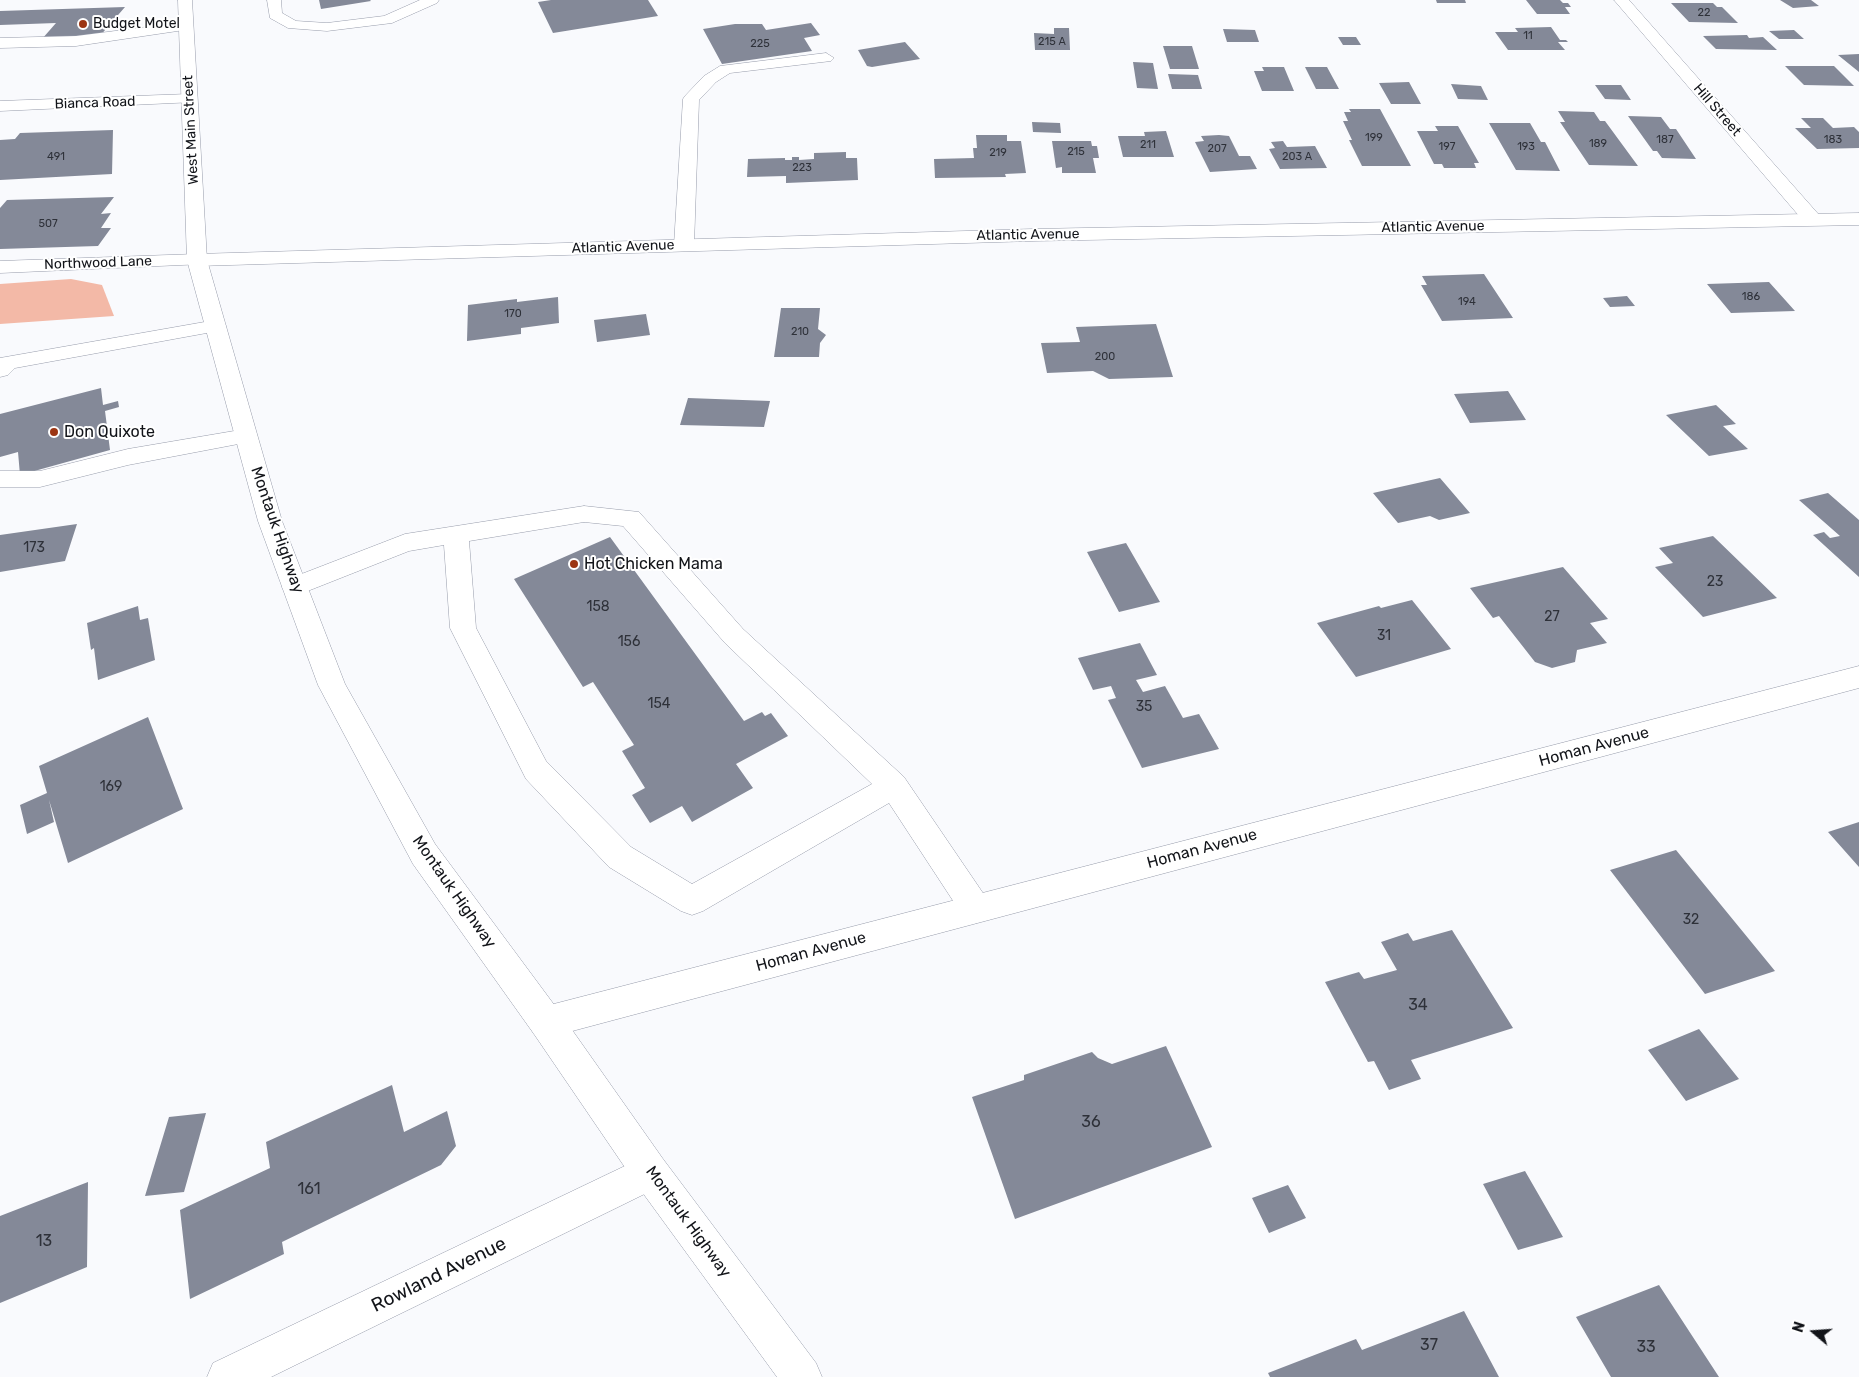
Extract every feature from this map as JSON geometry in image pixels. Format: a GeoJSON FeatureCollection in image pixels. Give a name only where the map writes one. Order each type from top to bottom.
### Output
{"type":"FeatureCollection","features":[{"type":"Feature","properties":{"kind":"street","name":"West Main Street"},"geometry":{"type":"LineString","coordinates":[[185,0],[197,260]]}},
{"type":"Feature","properties":{"kind":"street"},"geometry":{"type":"LineString","coordinates":[[274,0],[275,15],[293,25],[327,27],[387,20],[432,0]]}},
{"type":"Feature","properties":{"kind":"street","name":"Hill Street"},"geometry":{"type":"LineString","coordinates":[[1621,0],[1813,220]]}},
{"type":"Feature","properties":{"kind":"street"},"geometry":{"type":"LineString","coordinates":[[0,43],[76,41],[186,26]]}},
{"type":"Feature","properties":{"kind":"street"},"geometry":{"type":"LineString","coordinates":[[684,245],[691,99],[710,79],[726,69],[826,58]]}},
{"type":"Feature","properties":{"kind":"street","name":"Bianca Road"},"geometry":{"type":"LineString","coordinates":[[0,106],[190,99]]}},
{"type":"Feature","properties":{"kind":"street","name":"Atlantic Avenue"},"geometry":{"type":"LineString","coordinates":[[197,260],[1042,234],[1859,219]]}},
{"type":"Feature","properties":{"kind":"street","name":"Northwood Lane"},"geometry":{"type":"LineString","coordinates":[[0,266],[197,260]]}},
{"type":"Feature","properties":{"kind":"street","name":"Montauk Highway"},"geometry":{"type":"LineString","coordinates":[[197,260],[270,521],[332,685],[424,854],[546,1022],[650,1172],[802,1377]]}},
{"type":"Feature","properties":{"kind":"street"},"geometry":{"type":"LineString","coordinates":[[0,370],[8,363],[216,326]]}},
{"type":"Feature","properties":{"kind":"street"},"geometry":{"type":"LineString","coordinates":[[0,479],[40,479],[128,456],[246,436]]}},
{"type":"Feature","properties":{"kind":"street"},"geometry":{"type":"LineString","coordinates":[[295,587],[405,543],[584,514],[630,518],[734,636],[894,786],[976,909]]}},
{"type":"Feature","properties":{"kind":"street"},"geometry":{"type":"LineString","coordinates":[[456,535],[463,628],[536,770],[620,857],[692,901],[894,786]]}},
{"type":"Feature","properties":{"kind":"street","name":"Homan Avenue"},"geometry":{"type":"LineString","coordinates":[[546,1022],[1859,677]]}},
{"type":"Feature","properties":{"kind":"street","name":"Rowland Avenue"},"geometry":{"type":"LineString","coordinates":[[227,1377],[650,1172]]}},
{"type":"Feature","properties":{"kind":"shaded area"},"geometry":{"type":"Polygon","coordinates":[[[71,279],[102,285],[114,316],[0,324],[0,284],[71,279]]]}},
{"type":"Feature","properties":{"kind":"building"},"geometry":{"type":"Polygon","coordinates":[[[319,0],[370,0],[371,1],[321,9],[319,0]]]}},
{"type":"Feature","properties":{"kind":"building"},"geometry":{"type":"Polygon","coordinates":[[[551,0],[648,0],[658,16],[553,33],[538,2],[551,0]]]}},
{"type":"Feature","properties":{"kind":"building"},"geometry":{"type":"Polygon","coordinates":[[[1436,0],[1465,0],[1466,3],[1437,3],[1436,0]]]}},
{"type":"Feature","properties":{"kind":"building"},"geometry":{"type":"Polygon","coordinates":[[[1526,0],[1560,0],[1563,3],[1568,3],[1571,7],[1565,7],[1570,14],[1537,14],[1526,0]]]}},
{"type":"Feature","properties":{"kind":"building"},"geometry":{"type":"Polygon","coordinates":[[[1780,0],[1811,0],[1819,6],[1793,8],[1780,0]]]}},
{"type":"Feature","properties":{"kind":"building"},"geometry":{"type":"Polygon","coordinates":[[[1671,3],[1713,3],[1717,7],[1722,7],[1738,23],[1689,22],[1671,3]]]}},
{"type":"Feature","properties":{"kind":"building","name":"Budget Motel"},"geometry":{"type":"Polygon","coordinates":[[[125,7],[99,37],[42,39],[56,23],[0,25],[0,11],[125,7]]]}},
{"type":"Feature","properties":{"kind":"building"},"geometry":{"type":"Polygon","coordinates":[[[811,23],[820,35],[804,38],[812,51],[722,64],[703,29],[735,24],[762,24],[766,30],[811,23]]]}},
{"type":"Feature","properties":{"kind":"building"},"geometry":{"type":"Polygon","coordinates":[[[1551,27],[1560,40],[1568,42],[1558,42],[1565,50],[1508,50],[1495,32],[1518,32],[1515,28],[1551,27]]]}},
{"type":"Feature","properties":{"kind":"building"},"geometry":{"type":"Polygon","coordinates":[[[1054,28],[1069,28],[1070,50],[1035,50],[1034,33],[1054,34],[1054,28]]]}},
{"type":"Feature","properties":{"kind":"building"},"geometry":{"type":"Polygon","coordinates":[[[1223,29],[1255,30],[1259,42],[1227,42],[1223,29]]]}},
{"type":"Feature","properties":{"kind":"building"},"geometry":{"type":"Polygon","coordinates":[[[1794,30],[1804,39],[1779,39],[1769,31],[1794,30]]]}},
{"type":"Feature","properties":{"kind":"building"},"geometry":{"type":"Polygon","coordinates":[[[1747,35],[1749,38],[1763,37],[1777,50],[1716,49],[1703,36],[1747,35]]]}},
{"type":"Feature","properties":{"kind":"building"},"geometry":{"type":"Polygon","coordinates":[[[1338,37],[1356,37],[1361,45],[1343,45],[1338,37]]]}},
{"type":"Feature","properties":{"kind":"building"},"geometry":{"type":"Polygon","coordinates":[[[905,42],[920,59],[872,67],[867,66],[858,50],[905,42]]]}},
{"type":"Feature","properties":{"kind":"building"},"geometry":{"type":"Polygon","coordinates":[[[1163,46],[1192,46],[1199,69],[1170,69],[1163,46]]]}},
{"type":"Feature","properties":{"kind":"building"},"geometry":{"type":"Polygon","coordinates":[[[1859,54],[1859,72],[1838,55],[1859,54]]]}},
{"type":"Feature","properties":{"kind":"building"},"geometry":{"type":"Polygon","coordinates":[[[1133,62],[1153,63],[1158,89],[1137,88],[1133,62]]]}},
{"type":"Feature","properties":{"kind":"building"},"geometry":{"type":"Polygon","coordinates":[[[1785,66],[1834,66],[1854,86],[1804,85],[1785,66]]]}},
{"type":"Feature","properties":{"kind":"building"},"geometry":{"type":"Polygon","coordinates":[[[1262,67],[1284,67],[1294,91],[1262,91],[1254,71],[1264,71],[1262,67]]]}},
{"type":"Feature","properties":{"kind":"building"},"geometry":{"type":"Polygon","coordinates":[[[1305,67],[1327,67],[1339,89],[1316,89],[1305,67]]]}},
{"type":"Feature","properties":{"kind":"building"},"geometry":{"type":"Polygon","coordinates":[[[1168,74],[1198,75],[1202,89],[1172,89],[1168,74]]]}},
{"type":"Feature","properties":{"kind":"building"},"geometry":{"type":"Polygon","coordinates":[[[1409,82],[1421,104],[1391,104],[1379,83],[1409,82]]]}},
{"type":"Feature","properties":{"kind":"building"},"geometry":{"type":"Polygon","coordinates":[[[1451,84],[1481,86],[1488,100],[1458,99],[1451,84]]]}},
{"type":"Feature","properties":{"kind":"building"},"geometry":{"type":"Polygon","coordinates":[[[1595,85],[1621,85],[1631,100],[1605,99],[1595,85]]]}},
{"type":"Feature","properties":{"kind":"building"},"geometry":{"type":"Polygon","coordinates":[[[1349,109],[1380,109],[1411,166],[1362,166],[1349,140],[1352,140],[1343,121],[1348,121],[1344,112],[1351,112],[1349,109]]]}},
{"type":"Feature","properties":{"kind":"building"},"geometry":{"type":"Polygon","coordinates":[[[1558,111],[1594,112],[1600,121],[1605,121],[1638,166],[1589,165],[1560,122],[1565,122],[1558,111]]]}},
{"type":"Feature","properties":{"kind":"building"},"geometry":{"type":"Polygon","coordinates":[[[1628,116],[1661,117],[1670,129],[1676,129],[1696,159],[1662,158],[1657,151],[1653,151],[1628,116]]]}},
{"type":"Feature","properties":{"kind":"building"},"geometry":{"type":"Polygon","coordinates":[[[1801,118],[1823,118],[1833,128],[1854,127],[1859,132],[1859,148],[1817,149],[1795,128],[1811,128],[1801,118]]]}},
{"type":"Feature","properties":{"kind":"building"},"geometry":{"type":"Polygon","coordinates":[[[1032,122],[1060,123],[1061,133],[1033,132],[1032,122]]]}},
{"type":"Feature","properties":{"kind":"building"},"geometry":{"type":"Polygon","coordinates":[[[1489,123],[1530,123],[1541,142],[1545,142],[1560,171],[1516,170],[1489,123]]]}},
{"type":"Feature","properties":{"kind":"building"},"geometry":{"type":"Polygon","coordinates":[[[1435,126],[1458,126],[1479,163],[1474,163],[1476,168],[1444,168],[1442,164],[1434,164],[1417,131],[1438,131],[1435,126]]]}},
{"type":"Feature","properties":{"kind":"building"},"geometry":{"type":"Polygon","coordinates":[[[113,130],[112,174],[0,180],[0,140],[15,139],[20,133],[113,130]]]}},
{"type":"Feature","properties":{"kind":"building"},"geometry":{"type":"Polygon","coordinates":[[[1166,131],[1174,157],[1123,157],[1118,136],[1145,136],[1144,132],[1166,131]]]}},
{"type":"Feature","properties":{"kind":"building"},"geometry":{"type":"Polygon","coordinates":[[[976,135],[1007,135],[1007,141],[1021,141],[1026,173],[1005,174],[1006,177],[935,178],[934,159],[974,158],[973,148],[977,148],[976,135]]]}},
{"type":"Feature","properties":{"kind":"building"},"geometry":{"type":"Polygon","coordinates":[[[1201,136],[1229,136],[1239,156],[1250,156],[1257,169],[1210,172],[1195,142],[1204,141],[1201,136]]]}},
{"type":"Feature","properties":{"kind":"building"},"geometry":{"type":"Polygon","coordinates":[[[1052,141],[1091,141],[1092,146],[1097,146],[1099,158],[1093,158],[1096,173],[1062,173],[1062,167],[1056,168],[1052,141]]]}},
{"type":"Feature","properties":{"kind":"building"},"geometry":{"type":"Polygon","coordinates":[[[1283,141],[1287,147],[1315,146],[1327,168],[1280,169],[1269,149],[1275,148],[1271,142],[1283,141]]]}},
{"type":"Feature","properties":{"kind":"building"},"geometry":{"type":"Polygon","coordinates":[[[846,152],[846,158],[857,158],[858,180],[786,183],[786,176],[747,177],[748,159],[785,158],[785,160],[792,160],[792,157],[799,157],[799,160],[814,159],[814,153],[846,152]]]}},
{"type":"Feature","properties":{"kind":"building"},"geometry":{"type":"Polygon","coordinates":[[[114,197],[101,214],[111,213],[101,228],[111,228],[98,246],[0,249],[0,208],[7,200],[114,197]]]}},
{"type":"Feature","properties":{"kind":"building"},"geometry":{"type":"Polygon","coordinates":[[[1484,274],[1513,318],[1442,321],[1421,285],[1427,285],[1422,276],[1484,274]]]}},
{"type":"Feature","properties":{"kind":"building"},"geometry":{"type":"Polygon","coordinates":[[[1769,282],[1795,311],[1731,313],[1707,284],[1769,282]]]}},
{"type":"Feature","properties":{"kind":"building"},"geometry":{"type":"Polygon","coordinates":[[[1627,296],[1635,306],[1610,307],[1603,298],[1627,296]]]}},
{"type":"Feature","properties":{"kind":"building"},"geometry":{"type":"Polygon","coordinates":[[[558,297],[559,323],[521,328],[521,334],[467,341],[468,305],[517,299],[517,302],[558,297]]]}},
{"type":"Feature","properties":{"kind":"building"},"geometry":{"type":"Polygon","coordinates":[[[781,308],[820,308],[818,329],[826,335],[820,343],[819,357],[774,357],[781,308]]]}},
{"type":"Feature","properties":{"kind":"building"},"geometry":{"type":"Polygon","coordinates":[[[646,314],[650,335],[597,342],[594,320],[646,314]]]}},
{"type":"Feature","properties":{"kind":"building"},"geometry":{"type":"Polygon","coordinates":[[[1156,324],[1173,377],[1109,379],[1093,371],[1047,373],[1041,343],[1080,342],[1076,327],[1156,324]]]}},
{"type":"Feature","properties":{"kind":"building","name":"Don Quixote"},"geometry":{"type":"Polygon","coordinates":[[[101,388],[103,405],[118,401],[119,407],[105,411],[110,450],[20,475],[18,452],[0,457],[0,414],[101,388]]]}},
{"type":"Feature","properties":{"kind":"building"},"geometry":{"type":"Polygon","coordinates":[[[1508,391],[1526,420],[1470,423],[1454,394],[1508,391]]]}},
{"type":"Feature","properties":{"kind":"building"},"geometry":{"type":"Polygon","coordinates":[[[688,398],[770,401],[764,427],[680,425],[688,398]]]}},
{"type":"Feature","properties":{"kind":"building"},"geometry":{"type":"Polygon","coordinates":[[[1716,405],[1736,424],[1723,426],[1748,449],[1709,456],[1666,415],[1716,405]]]}},
{"type":"Feature","properties":{"kind":"building"},"geometry":{"type":"Polygon","coordinates":[[[1440,478],[1470,513],[1439,520],[1430,516],[1398,523],[1373,493],[1440,478]]]}},
{"type":"Feature","properties":{"kind":"building"},"geometry":{"type":"Polygon","coordinates":[[[1828,493],[1859,520],[1859,577],[1813,535],[1824,532],[1830,538],[1840,536],[1799,500],[1828,493]]]}},
{"type":"Feature","properties":{"kind":"building"},"geometry":{"type":"Polygon","coordinates":[[[77,524],[65,561],[0,572],[0,535],[77,524]]]}},
{"type":"Feature","properties":{"kind":"building"},"geometry":{"type":"Polygon","coordinates":[[[1713,536],[1777,598],[1703,617],[1655,567],[1673,563],[1659,548],[1713,536]]]}},
{"type":"Feature","properties":{"kind":"building"},"geometry":{"type":"Polygon","coordinates":[[[610,537],[744,721],[762,712],[765,716],[771,713],[788,736],[736,764],[753,788],[692,822],[682,806],[650,823],[632,795],[645,788],[622,751],[634,745],[593,682],[583,687],[514,579],[610,537]]]}},
{"type":"Feature","properties":{"kind":"building"},"geometry":{"type":"Polygon","coordinates":[[[1126,543],[1160,602],[1119,612],[1087,552],[1126,543]]]}},
{"type":"Feature","properties":{"kind":"building"},"geometry":{"type":"Polygon","coordinates":[[[1563,567],[1608,619],[1590,623],[1607,643],[1577,650],[1575,662],[1552,668],[1535,662],[1499,616],[1493,618],[1470,588],[1563,567]]]}},
{"type":"Feature","properties":{"kind":"building"},"geometry":{"type":"Polygon","coordinates":[[[1412,600],[1451,649],[1356,677],[1317,623],[1379,606],[1381,608],[1412,600]]]}},
{"type":"Feature","properties":{"kind":"building"},"geometry":{"type":"Polygon","coordinates":[[[138,606],[140,620],[148,618],[155,660],[98,680],[94,648],[91,650],[87,623],[138,606]]]}},
{"type":"Feature","properties":{"kind":"building"},"geometry":{"type":"Polygon","coordinates":[[[1140,643],[1157,675],[1136,680],[1143,692],[1165,686],[1183,718],[1199,714],[1219,749],[1142,768],[1108,700],[1116,698],[1111,686],[1093,690],[1078,658],[1140,643]]]}},
{"type":"Feature","properties":{"kind":"building"},"geometry":{"type":"Polygon","coordinates":[[[148,717],[183,809],[68,863],[49,800],[54,822],[27,834],[20,805],[47,793],[39,766],[148,717]]]}},
{"type":"Feature","properties":{"kind":"building"},"geometry":{"type":"Polygon","coordinates":[[[1859,822],[1859,867],[1828,832],[1859,822]]]}},
{"type":"Feature","properties":{"kind":"building"},"geometry":{"type":"Polygon","coordinates":[[[1676,850],[1775,971],[1705,994],[1610,870],[1676,850]]]}},
{"type":"Feature","properties":{"kind":"building"},"geometry":{"type":"Polygon","coordinates":[[[1452,930],[1513,1028],[1411,1060],[1421,1079],[1389,1090],[1374,1061],[1368,1062],[1325,982],[1359,972],[1364,979],[1397,970],[1381,942],[1408,933],[1413,941],[1452,930]]]}},
{"type":"Feature","properties":{"kind":"building"},"geometry":{"type":"Polygon","coordinates":[[[1699,1029],[1739,1079],[1686,1101],[1648,1050],[1699,1029]]]}},
{"type":"Feature","properties":{"kind":"building"},"geometry":{"type":"Polygon","coordinates":[[[1166,1046],[1212,1147],[1015,1219],[972,1097],[1024,1080],[1024,1075],[1092,1052],[1098,1058],[1112,1064],[1166,1046]]]}},
{"type":"Feature","properties":{"kind":"building"},"geometry":{"type":"Polygon","coordinates":[[[392,1085],[404,1132],[447,1111],[456,1146],[441,1165],[282,1242],[284,1254],[190,1299],[180,1210],[270,1168],[266,1142],[392,1085]]]}},
{"type":"Feature","properties":{"kind":"building"},"geometry":{"type":"Polygon","coordinates":[[[206,1113],[184,1192],[145,1196],[169,1117],[206,1113]]]}},
{"type":"Feature","properties":{"kind":"building"},"geometry":{"type":"Polygon","coordinates":[[[1525,1171],[1563,1237],[1518,1250],[1483,1184],[1525,1171]]]}},
{"type":"Feature","properties":{"kind":"building"},"geometry":{"type":"Polygon","coordinates":[[[88,1182],[87,1267],[0,1303],[0,1216],[88,1182]]]}},
{"type":"Feature","properties":{"kind":"building"},"geometry":{"type":"Polygon","coordinates":[[[1288,1185],[1306,1218],[1269,1233],[1252,1198],[1288,1185]]]}},
{"type":"Feature","properties":{"kind":"building"},"geometry":{"type":"Polygon","coordinates":[[[1659,1285],[1719,1377],[1611,1377],[1576,1317],[1659,1285]]]}},
{"type":"Feature","properties":{"kind":"building"},"geometry":{"type":"Polygon","coordinates":[[[1464,1311],[1499,1377],[1270,1377],[1268,1373],[1356,1339],[1362,1350],[1464,1311]]]}},
{"type":"Feature","properties":{"kind":"place","name":"Budget Motel"},"geometry":{"type":"Point","coordinates":[83,24]}},
{"type":"Feature","properties":{"kind":"place","name":"Don Quixote"},"geometry":{"type":"Point","coordinates":[54,432]}},
{"type":"Feature","properties":{"kind":"place","name":"Hot Chicken Mama"},"geometry":{"type":"Point","coordinates":[574,564]}}]}
